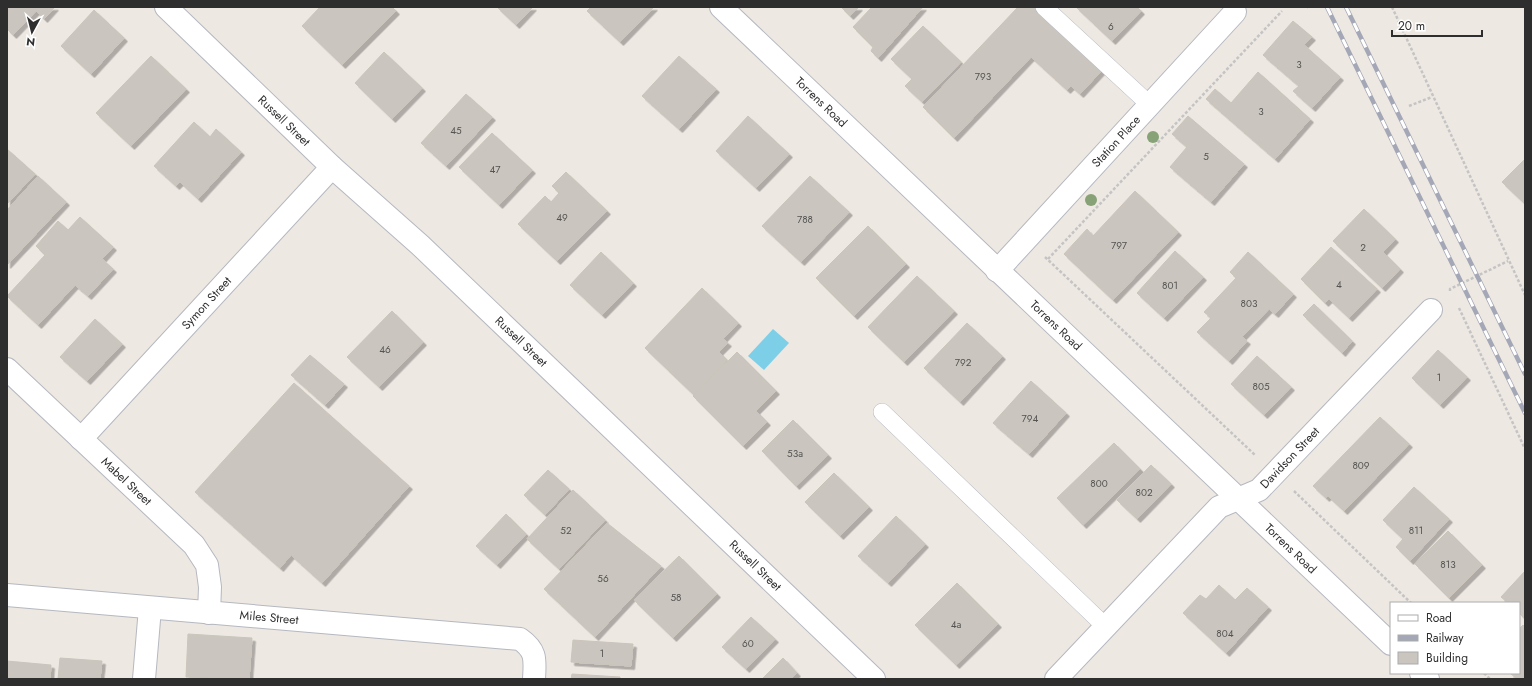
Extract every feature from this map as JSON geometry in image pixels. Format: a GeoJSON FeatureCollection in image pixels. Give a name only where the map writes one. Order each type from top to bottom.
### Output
{"type":"FeatureCollection","features":[{"type":"Feature","properties":{"kind":"street","name":"Russell Street"},"geometry":{"type":"LineString","coordinates":[[166,7],[332,167],[420,245],[874,679]]}},
{"type":"Feature","properties":{"kind":"street","name":"Torrens Road"},"geometry":{"type":"LineString","coordinates":[[721,7],[1390,643]]}},
{"type":"Feature","properties":{"kind":"street","name":"Station Place"},"geometry":{"type":"LineString","coordinates":[[997,271],[1235,12]]}},
{"type":"Feature","properties":{"kind":"street","name":"Symon Street"},"geometry":{"type":"LineString","coordinates":[[81,439],[332,167]]}},
{"type":"Feature","properties":{"kind":"street","name":"Davidson Street"},"geometry":{"type":"LineString","coordinates":[[1056,679],[1219,507],[1259,490],[1431,310]]}},
{"type":"Feature","properties":{"kind":"street","name":"Mabel Street"},"geometry":{"type":"LineString","coordinates":[[7,369],[194,545],[207,565],[210,588],[210,613]]}},
{"type":"Feature","properties":{"kind":"street","name":"Miles Street"},"geometry":{"type":"LineString","coordinates":[[7,595],[210,613],[503,636],[520,639],[530,645],[534,654],[534,679]]}},
{"type":"Feature","properties":{"kind":"street"},"geometry":{"type":"LineString","coordinates":[[144,679],[150,608]]}},
{"type":"Feature","properties":{"kind":"lane"},"geometry":{"type":"LineString","coordinates":[[1044,7],[1149,104]]}},
{"type":"Feature","properties":{"kind":"lane"},"geometry":{"type":"LineString","coordinates":[[882,412],[1106,627]]}},
{"type":"Feature","properties":{"kind":"path"},"geometry":{"type":"LineString","coordinates":[[1392,7],[1432,97],[1525,295]]}},
{"type":"Feature","properties":{"kind":"path"},"geometry":{"type":"LineString","coordinates":[[1048,259],[1282,11]]}},
{"type":"Feature","properties":{"kind":"path"},"geometry":{"type":"LineString","coordinates":[[1409,106],[1432,97]]}},
{"type":"Feature","properties":{"kind":"path"},"geometry":{"type":"LineString","coordinates":[[1026,240],[1048,259],[1410,602]]}},
{"type":"Feature","properties":{"kind":"path"},"geometry":{"type":"LineString","coordinates":[[1452,295],[1450,289],[1508,260]]}},
{"type":"Feature","properties":{"kind":"path"},"geometry":{"type":"LineString","coordinates":[[1458,306],[1525,448]]}},
{"type":"Feature","properties":{"kind":"water"},"geometry":{"type":"Polygon","coordinates":[[[773,329],[789,343],[764,370],[748,356],[773,329]]]}},
{"type":"Feature","properties":{"kind":"building"},"geometry":{"type":"Polygon","coordinates":[[[7,7],[55,7],[44,19],[36,11],[13,35],[7,29],[7,7]]]}},
{"type":"Feature","properties":{"kind":"building"},"geometry":{"type":"Polygon","coordinates":[[[320,7],[392,7],[396,11],[342,65],[302,26],[320,7]]]}},
{"type":"Feature","properties":{"kind":"building"},"geometry":{"type":"Polygon","coordinates":[[[497,7],[533,7],[516,25],[497,7]]]}},
{"type":"Feature","properties":{"kind":"building"},"geometry":{"type":"Polygon","coordinates":[[[591,7],[654,7],[620,42],[587,11],[591,7]]]}},
{"type":"Feature","properties":{"kind":"building"},"geometry":{"type":"Polygon","coordinates":[[[841,7],[859,7],[850,16],[841,7]]]}},
{"type":"Feature","properties":{"kind":"building"},"geometry":{"type":"Polygon","coordinates":[[[872,7],[923,7],[878,58],[871,51],[873,47],[853,27],[872,7]]]}},
{"type":"Feature","properties":{"kind":"building"},"geometry":{"type":"Polygon","coordinates":[[[1018,7],[1042,7],[1106,66],[1080,94],[1071,86],[1067,90],[1031,57],[954,138],[923,107],[1018,7]]]}},
{"type":"Feature","properties":{"kind":"building"},"geometry":{"type":"Polygon","coordinates":[[[1076,7],[1137,7],[1141,11],[1112,41],[1076,7]]]}},
{"type":"Feature","properties":{"kind":"building"},"geometry":{"type":"Polygon","coordinates":[[[94,10],[124,38],[91,74],[61,46],[94,10]]]}},
{"type":"Feature","properties":{"kind":"building"},"geometry":{"type":"Polygon","coordinates":[[[1293,21],[1312,37],[1304,45],[1340,77],[1312,108],[1293,91],[1299,86],[1263,55],[1293,21]]]}},
{"type":"Feature","properties":{"kind":"building"},"geometry":{"type":"Polygon","coordinates":[[[923,26],[961,62],[922,102],[905,86],[912,79],[891,59],[923,26]]]}},
{"type":"Feature","properties":{"kind":"building"},"geometry":{"type":"Polygon","coordinates":[[[384,52],[422,88],[392,119],[355,83],[384,52]]]}},
{"type":"Feature","properties":{"kind":"building"},"geometry":{"type":"Polygon","coordinates":[[[151,56],[186,89],[131,146],[96,113],[151,56]]]}},
{"type":"Feature","properties":{"kind":"building"},"geometry":{"type":"Polygon","coordinates":[[[679,56],[716,89],[679,129],[642,96],[679,56]]]}},
{"type":"Feature","properties":{"kind":"building"},"geometry":{"type":"Polygon","coordinates":[[[1258,72],[1310,119],[1275,159],[1206,99],[1215,89],[1231,103],[1258,72]]]}},
{"type":"Feature","properties":{"kind":"building"},"geometry":{"type":"Polygon","coordinates":[[[466,94],[492,117],[446,166],[421,143],[466,94]]]}},
{"type":"Feature","properties":{"kind":"building"},"geometry":{"type":"Polygon","coordinates":[[[748,116],[789,154],[756,188],[716,151],[748,116]]]}},
{"type":"Feature","properties":{"kind":"building"},"geometry":{"type":"Polygon","coordinates":[[[1188,116],[1244,164],[1211,202],[1170,167],[1187,147],[1172,134],[1188,116]]]}},
{"type":"Feature","properties":{"kind":"building"},"geometry":{"type":"Polygon","coordinates":[[[194,122],[210,137],[216,129],[241,152],[198,199],[180,182],[176,186],[154,166],[194,122]]]}},
{"type":"Feature","properties":{"kind":"building"},"geometry":{"type":"Polygon","coordinates":[[[492,133],[532,170],[499,205],[459,167],[492,133]]]}},
{"type":"Feature","properties":{"kind":"building"},"geometry":{"type":"Polygon","coordinates":[[[7,149],[35,174],[7,204],[7,149]]]}},
{"type":"Feature","properties":{"kind":"building"},"geometry":{"type":"Polygon","coordinates":[[[1525,159],[1525,204],[1502,182],[1525,159]]]}},
{"type":"Feature","properties":{"kind":"building"},"geometry":{"type":"Polygon","coordinates":[[[566,172],[607,211],[557,261],[518,224],[545,196],[551,202],[559,193],[552,186],[566,172]]]}},
{"type":"Feature","properties":{"kind":"building"},"geometry":{"type":"Polygon","coordinates":[[[38,176],[66,202],[7,265],[7,210],[38,176]]]}},
{"type":"Feature","properties":{"kind":"building"},"geometry":{"type":"Polygon","coordinates":[[[810,176],[849,212],[801,262],[762,226],[810,176]]]}},
{"type":"Feature","properties":{"kind":"building"},"geometry":{"type":"Polygon","coordinates":[[[1135,191],[1178,232],[1113,300],[1064,254],[1087,229],[1093,236],[1135,191]]]}},
{"type":"Feature","properties":{"kind":"building"},"geometry":{"type":"Polygon","coordinates":[[[1364,209],[1395,239],[1383,252],[1400,269],[1382,288],[1333,241],[1364,209]]]}},
{"type":"Feature","properties":{"kind":"building"},"geometry":{"type":"Polygon","coordinates":[[[80,217],[113,247],[102,259],[113,269],[88,296],[75,285],[38,325],[7,296],[45,255],[36,246],[58,221],[68,230],[80,217]]]}},
{"type":"Feature","properties":{"kind":"building"},"geometry":{"type":"Polygon","coordinates":[[[868,226],[906,264],[854,316],[816,278],[868,226]]]}},
{"type":"Feature","properties":{"kind":"building"},"geometry":{"type":"Polygon","coordinates":[[[1331,247],[1377,289],[1349,318],[1329,299],[1325,303],[1301,279],[1331,247]]]}},
{"type":"Feature","properties":{"kind":"building"},"geometry":{"type":"Polygon","coordinates":[[[1175,251],[1203,277],[1164,318],[1137,293],[1175,251]]]}},
{"type":"Feature","properties":{"kind":"building"},"geometry":{"type":"Polygon","coordinates":[[[601,252],[633,283],[602,315],[570,285],[601,252]]]}},
{"type":"Feature","properties":{"kind":"building"},"geometry":{"type":"Polygon","coordinates":[[[1248,252],[1293,294],[1275,314],[1269,309],[1242,337],[1247,341],[1229,361],[1197,332],[1211,318],[1204,312],[1236,278],[1230,272],[1248,252]]]}},
{"type":"Feature","properties":{"kind":"building"},"geometry":{"type":"Polygon","coordinates":[[[917,276],[954,311],[904,362],[868,327],[917,276]]]}},
{"type":"Feature","properties":{"kind":"building"},"geometry":{"type":"Polygon","coordinates":[[[702,288],[738,323],[723,339],[728,343],[719,352],[727,360],[694,395],[645,348],[702,288]]]}},
{"type":"Feature","properties":{"kind":"building"},"geometry":{"type":"Polygon","coordinates":[[[1314,304],[1352,341],[1342,353],[1303,315],[1314,304]]]}},
{"type":"Feature","properties":{"kind":"building"},"geometry":{"type":"Polygon","coordinates":[[[392,311],[423,342],[379,387],[347,357],[392,311]]]}},
{"type":"Feature","properties":{"kind":"building"},"geometry":{"type":"Polygon","coordinates":[[[95,319],[122,344],[87,381],[60,357],[95,319]]]}},
{"type":"Feature","properties":{"kind":"building"},"geometry":{"type":"Polygon","coordinates":[[[967,323],[1002,356],[960,402],[924,368],[967,323]]]}},
{"type":"Feature","properties":{"kind":"building"},"geometry":{"type":"Polygon","coordinates":[[[1438,350],[1467,377],[1440,405],[1412,378],[1438,350]]]}},
{"type":"Feature","properties":{"kind":"building"},"geometry":{"type":"Polygon","coordinates":[[[737,352],[776,391],[756,411],[767,422],[743,446],[693,396],[737,352]]]}},
{"type":"Feature","properties":{"kind":"building"},"geometry":{"type":"Polygon","coordinates":[[[310,355],[344,384],[325,405],[291,375],[310,355]]]}},
{"type":"Feature","properties":{"kind":"building"},"geometry":{"type":"Polygon","coordinates":[[[1257,356],[1291,387],[1264,415],[1231,384],[1257,356]]]}},
{"type":"Feature","properties":{"kind":"building"},"geometry":{"type":"Polygon","coordinates":[[[1031,381],[1066,413],[1029,454],[993,423],[1031,381]]]}},
{"type":"Feature","properties":{"kind":"building"},"geometry":{"type":"Polygon","coordinates":[[[294,383],[409,486],[322,583],[291,555],[280,568],[195,492],[294,383]]]}},
{"type":"Feature","properties":{"kind":"building"},"geometry":{"type":"Polygon","coordinates":[[[1380,417],[1409,444],[1344,511],[1328,496],[1326,498],[1313,486],[1380,417]]]}},
{"type":"Feature","properties":{"kind":"building"},"geometry":{"type":"Polygon","coordinates":[[[793,420],[828,455],[796,486],[762,451],[793,420]]]}},
{"type":"Feature","properties":{"kind":"building"},"geometry":{"type":"Polygon","coordinates":[[[1114,443],[1140,469],[1083,525],[1057,498],[1114,443]]]}},
{"type":"Feature","properties":{"kind":"building"},"geometry":{"type":"Polygon","coordinates":[[[1151,465],[1171,484],[1137,519],[1117,500],[1151,465]]]}},
{"type":"Feature","properties":{"kind":"building"},"geometry":{"type":"Polygon","coordinates":[[[548,470],[569,489],[545,515],[524,495],[548,470]]]}},
{"type":"Feature","properties":{"kind":"building"},"geometry":{"type":"Polygon","coordinates":[[[834,473],[869,507],[840,536],[805,502],[834,473]]]}},
{"type":"Feature","properties":{"kind":"building"},"geometry":{"type":"Polygon","coordinates":[[[1414,487],[1449,519],[1410,561],[1396,547],[1403,539],[1383,520],[1414,487]]]}},
{"type":"Feature","properties":{"kind":"building"},"geometry":{"type":"Polygon","coordinates":[[[573,490],[605,520],[559,569],[527,539],[573,490]]]}},
{"type":"Feature","properties":{"kind":"building"},"geometry":{"type":"Polygon","coordinates":[[[506,514],[526,534],[497,565],[476,546],[506,514]]]}},
{"type":"Feature","properties":{"kind":"building"},"geometry":{"type":"Polygon","coordinates":[[[896,516],[925,544],[888,583],[858,556],[896,516]]]}},
{"type":"Feature","properties":{"kind":"building"},"geometry":{"type":"Polygon","coordinates":[[[607,523],[661,566],[595,637],[544,589],[607,523]]]}},
{"type":"Feature","properties":{"kind":"building"},"geometry":{"type":"Polygon","coordinates":[[[1448,531],[1482,565],[1449,598],[1415,564],[1448,531]]]}},
{"type":"Feature","properties":{"kind":"building"},"geometry":{"type":"Polygon","coordinates":[[[679,556],[717,594],[673,638],[634,600],[679,556]]]}},
{"type":"Feature","properties":{"kind":"building"},"geometry":{"type":"Polygon","coordinates":[[[1525,571],[1524,618],[1520,614],[1520,602],[1507,602],[1501,597],[1525,571]]]}},
{"type":"Feature","properties":{"kind":"building"},"geometry":{"type":"Polygon","coordinates":[[[957,583],[998,624],[956,665],[915,625],[957,583]]]}},
{"type":"Feature","properties":{"kind":"building"},"geometry":{"type":"Polygon","coordinates":[[[1219,585],[1235,600],[1247,588],[1268,607],[1226,653],[1183,613],[1200,595],[1206,599],[1219,585]]]}},
{"type":"Feature","properties":{"kind":"building"},"geometry":{"type":"Polygon","coordinates":[[[751,617],[775,639],[746,669],[722,647],[751,617]]]}},
{"type":"Feature","properties":{"kind":"building"},"geometry":{"type":"Polygon","coordinates":[[[1523,625],[1525,627],[1525,679],[1517,679],[1511,674],[1520,674],[1520,628],[1523,625]]]}},
{"type":"Feature","properties":{"kind":"building"},"geometry":{"type":"Polygon","coordinates":[[[188,634],[252,638],[249,679],[186,677],[188,634]]]}},
{"type":"Feature","properties":{"kind":"building"},"geometry":{"type":"Polygon","coordinates":[[[573,640],[633,644],[631,666],[571,662],[573,640]]]}},
{"type":"Feature","properties":{"kind":"building"},"geometry":{"type":"Polygon","coordinates":[[[60,658],[102,661],[100,679],[58,679],[60,658]]]}},
{"type":"Feature","properties":{"kind":"building"},"geometry":{"type":"Polygon","coordinates":[[[783,658],[797,673],[791,679],[762,679],[783,658]]]}},
{"type":"Feature","properties":{"kind":"building"},"geometry":{"type":"Polygon","coordinates":[[[7,661],[51,665],[50,679],[7,679],[7,661]]]}},
{"type":"Feature","properties":{"kind":"building"},"geometry":{"type":"Polygon","coordinates":[[[572,674],[620,677],[620,679],[571,679],[572,674]]]}},
{"type":"Feature","properties":{"kind":"railway"},"geometry":{"type":"LineString","coordinates":[[1327,7],[1525,413]]}},
{"type":"Feature","properties":{"kind":"railway"},"geometry":{"type":"LineString","coordinates":[[1346,7],[1525,374]]}}]}
